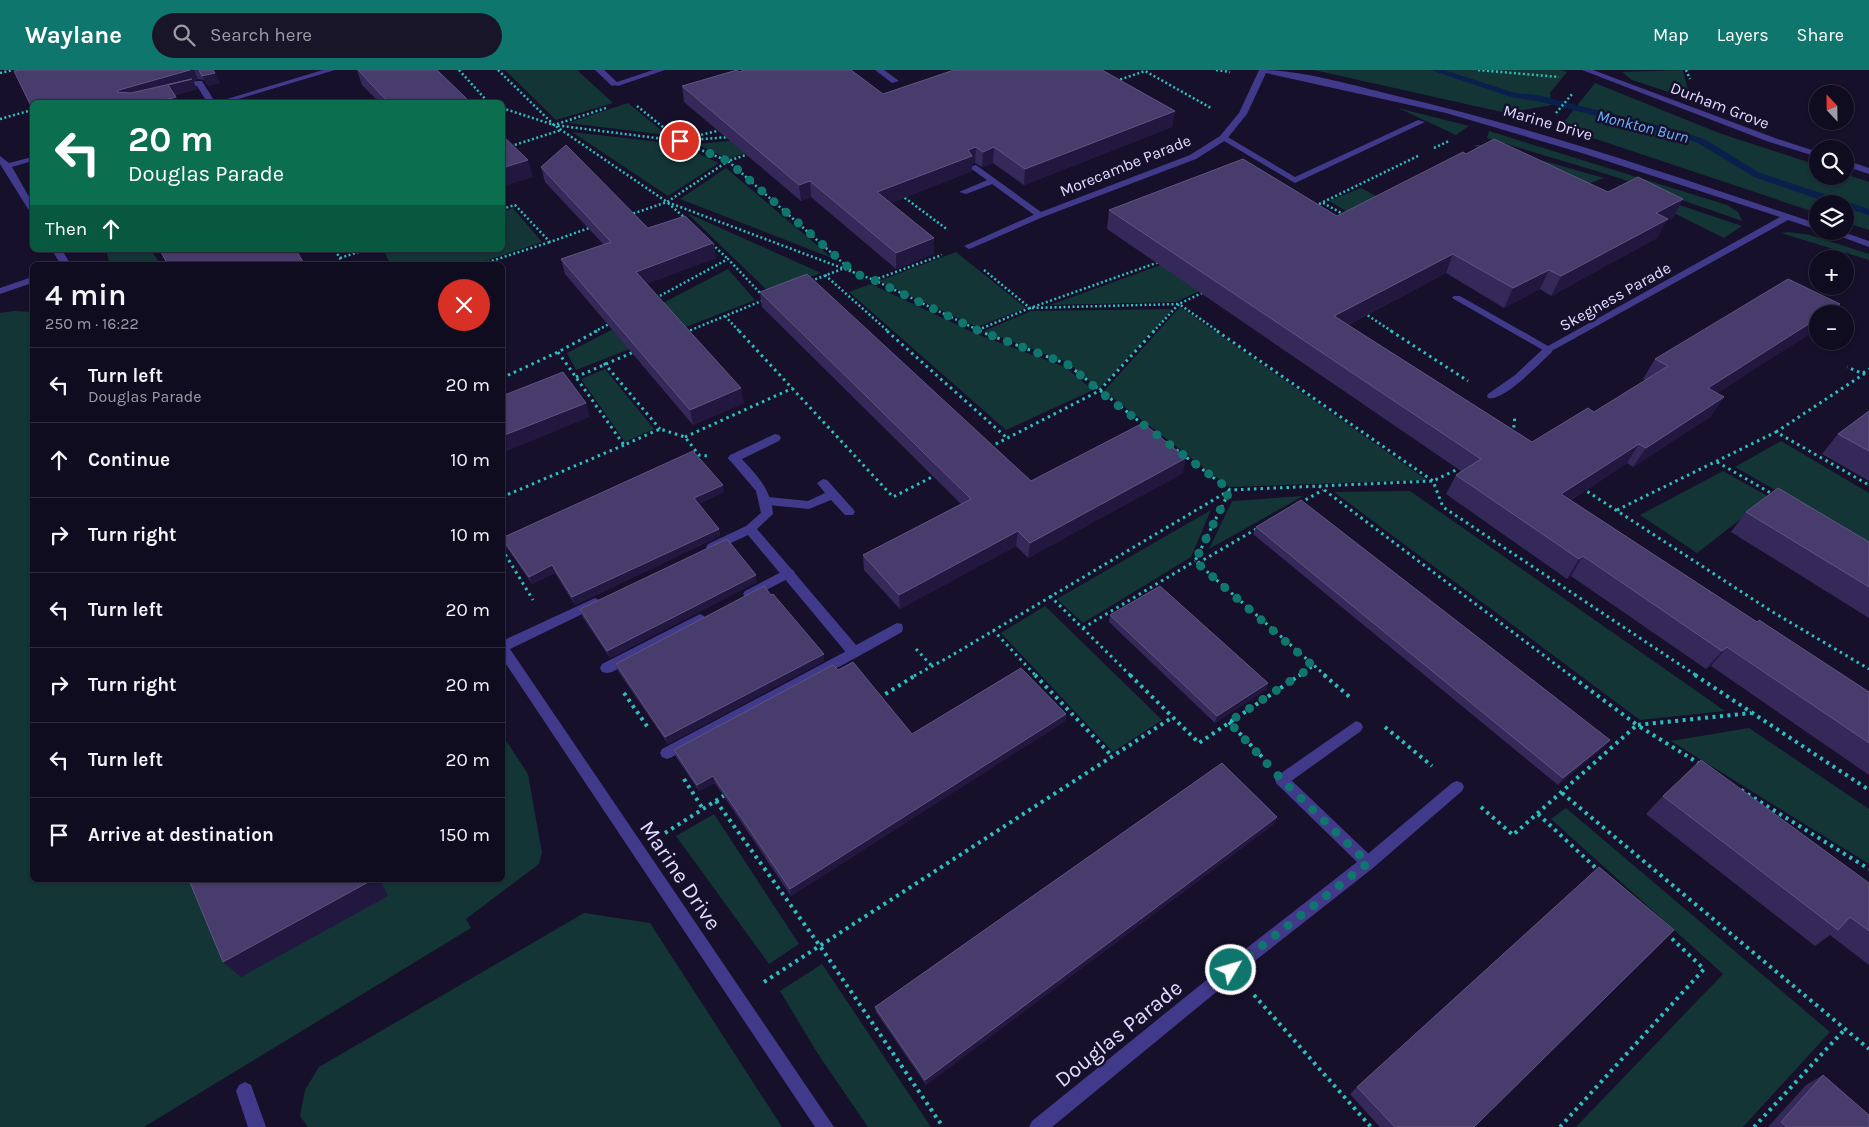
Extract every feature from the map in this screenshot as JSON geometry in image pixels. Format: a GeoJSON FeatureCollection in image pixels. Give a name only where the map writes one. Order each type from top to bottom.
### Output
{"type":"FeatureCollection","features":[{"type":"Feature","properties":{"kind":"street"},"geometry":{"type":"LineString","coordinates":[[228,100],[332,70]]}},
{"type":"Feature","properties":{"kind":"street"},"geometry":{"type":"LineString","coordinates":[[599,70],[615,84],[660,70]]}},
{"type":"Feature","properties":{"kind":"street"},"geometry":{"type":"LineString","coordinates":[[879,70],[895,81]]}},
{"type":"Feature","properties":{"kind":"street","name":"Marine Drive"},"geometry":{"type":"LineString","coordinates":[[1263,70],[1353,88],[1482,121],[1634,166],[1809,224]]}},
{"type":"Feature","properties":{"kind":"street","name":"Morecambe Parade"},"geometry":{"type":"LineString","coordinates":[[969,246],[1040,215],[1193,157],[1224,138],[1243,114],[1263,70]]}},
{"type":"Feature","properties":{"kind":"street","name":"Durham Grove"},"geometry":{"type":"LineString","coordinates":[[1586,70],[1772,140],[1809,151]]}},
{"type":"Feature","properties":{"kind":"street"},"geometry":{"type":"LineString","coordinates":[[173,90],[199,83],[210,100]]}},
{"type":"Feature","properties":{"kind":"street"},"geometry":{"type":"LineString","coordinates":[[1224,138],[1295,180],[1421,122]]}},
{"type":"Feature","properties":{"kind":"street"},"geometry":{"type":"LineString","coordinates":[[0,159],[7,166],[30,206]]}},
{"type":"Feature","properties":{"kind":"street"},"geometry":{"type":"LineString","coordinates":[[7,166],[30,160]]}},
{"type":"Feature","properties":{"kind":"street"},"geometry":{"type":"LineString","coordinates":[[1854,166],[1869,171]]}},
{"type":"Feature","properties":{"kind":"street"},"geometry":{"type":"LineString","coordinates":[[973,167],[1040,215]]}},
{"type":"Feature","properties":{"kind":"street"},"geometry":{"type":"LineString","coordinates":[[963,192],[992,180]]}},
{"type":"Feature","properties":{"kind":"street","name":"Skegness Parade"},"geometry":{"type":"LineString","coordinates":[[1457,298],[1548,350],[1788,217]]}},
{"type":"Feature","properties":{"kind":"street"},"geometry":{"type":"LineString","coordinates":[[1854,239],[1869,244]]}},
{"type":"Feature","properties":{"kind":"street"},"geometry":{"type":"LineString","coordinates":[[0,291],[30,281]]}},
{"type":"Feature","properties":{"kind":"street"},"geometry":{"type":"LineString","coordinates":[[1492,396],[1519,377],[1548,350]]}},
{"type":"Feature","properties":{"kind":"street"},"geometry":{"type":"LineString","coordinates":[[698,554],[750,529],[767,514],[768,501],[762,490],[734,458],[775,438]]}},
{"type":"Feature","properties":{"kind":"street"},"geometry":{"type":"LineString","coordinates":[[823,483],[849,512]]}},
{"type":"Feature","properties":{"kind":"street"},"geometry":{"type":"LineString","coordinates":[[768,501],[809,505],[833,494]]}},
{"type":"Feature","properties":{"kind":"street"},"geometry":{"type":"LineString","coordinates":[[750,529],[854,652]]}},
{"type":"Feature","properties":{"kind":"street"},"geometry":{"type":"LineString","coordinates":[[737,600],[789,574]]}},
{"type":"Feature","properties":{"kind":"street"},"geometry":{"type":"LineString","coordinates":[[505,646],[603,599]]}},
{"type":"Feature","properties":{"kind":"street"},"geometry":{"type":"LineString","coordinates":[[607,668],[711,614]]}},
{"type":"Feature","properties":{"kind":"street"},"geometry":{"type":"LineString","coordinates":[[666,753],[898,628]]}},
{"type":"Feature","properties":{"kind":"street","name":"Marine Drive"},"geometry":{"type":"LineString","coordinates":[[505,652],[825,1127]]}},
{"type":"Feature","properties":{"kind":"street"},"geometry":{"type":"LineString","coordinates":[[1356,726],[1282,780],[1368,863]]}},
{"type":"Feature","properties":{"kind":"street","name":"Douglas Parade"},"geometry":{"type":"LineString","coordinates":[[1038,1127],[1231,970],[1368,863],[1457,787]]}},
{"type":"Feature","properties":{"kind":"street"},"geometry":{"type":"LineString","coordinates":[[245,1091],[257,1127]]}},
{"type":"Feature","properties":{"kind":"path"},"geometry":{"type":"LineString","coordinates":[[0,73],[13,70]]}},
{"type":"Feature","properties":{"kind":"path"},"geometry":{"type":"LineString","coordinates":[[459,70],[486,100]]}},
{"type":"Feature","properties":{"kind":"path"},"geometry":{"type":"LineString","coordinates":[[498,70],[554,125],[667,202],[687,221]]}},
{"type":"Feature","properties":{"kind":"path"},"geometry":{"type":"LineString","coordinates":[[1478,70],[1566,78]]}},
{"type":"Feature","properties":{"kind":"path"},"geometry":{"type":"LineString","coordinates":[[1112,82],[1145,71],[1236,122]]}},
{"type":"Feature","properties":{"kind":"path"},"geometry":{"type":"LineString","coordinates":[[1554,115],[1568,98]]}},
{"type":"Feature","properties":{"kind":"path"},"geometry":{"type":"LineString","coordinates":[[632,101],[680,141],[728,161],[856,274]]}},
{"type":"Feature","properties":{"kind":"path"},"geometry":{"type":"LineString","coordinates":[[554,125],[607,108]]}},
{"type":"Feature","properties":{"kind":"path"},"geometry":{"type":"LineString","coordinates":[[505,109],[554,125],[680,141],[738,136]]}},
{"type":"Feature","properties":{"kind":"path"},"geometry":{"type":"LineString","coordinates":[[0,119],[30,111]]}},
{"type":"Feature","properties":{"kind":"path"},"geometry":{"type":"LineString","coordinates":[[1307,209],[1464,134],[1482,121]]}},
{"type":"Feature","properties":{"kind":"path"},"geometry":{"type":"LineString","coordinates":[[680,141],[722,129]]}},
{"type":"Feature","properties":{"kind":"path"},"geometry":{"type":"LineString","coordinates":[[505,148],[561,130]]}},
{"type":"Feature","properties":{"kind":"path"},"geometry":{"type":"LineString","coordinates":[[622,217],[667,202],[728,161],[754,152]]}},
{"type":"Feature","properties":{"kind":"path"},"geometry":{"type":"LineString","coordinates":[[901,195],[969,246]]}},
{"type":"Feature","properties":{"kind":"path"},"geometry":{"type":"LineString","coordinates":[[667,202],[874,280],[977,330],[1067,364],[1146,427]]}},
{"type":"Feature","properties":{"kind":"path"},"geometry":{"type":"LineString","coordinates":[[1323,203],[1352,218]]}},
{"type":"Feature","properties":{"kind":"path"},"geometry":{"type":"LineString","coordinates":[[505,208],[515,205],[550,242]]}},
{"type":"Feature","properties":{"kind":"path"},"geometry":{"type":"LineString","coordinates":[[488,262],[595,226]]}},
{"type":"Feature","properties":{"kind":"path"},"geometry":{"type":"LineString","coordinates":[[679,334],[766,299],[708,240]]}},
{"type":"Feature","properties":{"kind":"path"},"geometry":{"type":"LineString","coordinates":[[874,280],[969,246]]}},
{"type":"Feature","properties":{"kind":"path"},"geometry":{"type":"LineString","coordinates":[[958,249],[1030,308],[1179,304],[1433,482],[1443,507],[1869,790]]}},
{"type":"Feature","properties":{"kind":"path"},"geometry":{"type":"LineString","coordinates":[[336,252],[342,262]]}},
{"type":"Feature","properties":{"kind":"path"},"geometry":{"type":"LineString","coordinates":[[340,258],[359,252]]}},
{"type":"Feature","properties":{"kind":"path"},"geometry":{"type":"LineString","coordinates":[[651,301],[728,259]]}},
{"type":"Feature","properties":{"kind":"path"},"geometry":{"type":"LineString","coordinates":[[977,330],[1030,308],[1160,262]]}},
{"type":"Feature","properties":{"kind":"path"},"geometry":{"type":"LineString","coordinates":[[808,282],[842,269]]}},
{"type":"Feature","properties":{"kind":"path"},"geometry":{"type":"LineString","coordinates":[[825,275],[1008,438]]}},
{"type":"Feature","properties":{"kind":"path"},"geometry":{"type":"LineString","coordinates":[[990,447],[1099,391],[1179,304],[1206,291]]}},
{"type":"Feature","properties":{"kind":"path"},"geometry":{"type":"LineString","coordinates":[[1359,310],[1516,411],[1513,442]]}},
{"type":"Feature","properties":{"kind":"path"},"geometry":{"type":"LineString","coordinates":[[725,316],[893,496],[937,474]]}},
{"type":"Feature","properties":{"kind":"path"},"geometry":{"type":"LineString","coordinates":[[505,377],[558,352],[617,320]]}},
{"type":"Feature","properties":{"kind":"path"},"geometry":{"type":"LineString","coordinates":[[576,377],[604,363],[642,349]]}},
{"type":"Feature","properties":{"kind":"path"},"geometry":{"type":"LineString","coordinates":[[558,352],[624,445]]}},
{"type":"Feature","properties":{"kind":"path"},"geometry":{"type":"LineString","coordinates":[[604,363],[660,429],[685,437],[699,456],[734,458]]}},
{"type":"Feature","properties":{"kind":"path"},"geometry":{"type":"LineString","coordinates":[[1848,367],[1864,373]]}},
{"type":"Feature","properties":{"kind":"path"},"geometry":{"type":"LineString","coordinates":[[1616,510],[1776,432],[1869,369]]}},
{"type":"Feature","properties":{"kind":"path"},"geometry":{"type":"LineString","coordinates":[[685,437],[792,388]]}},
{"type":"Feature","properties":{"kind":"path"},"geometry":{"type":"LineString","coordinates":[[505,496],[660,429]]}},
{"type":"Feature","properties":{"kind":"path"},"geometry":{"type":"LineString","coordinates":[[1776,432],[1869,485]]}},
{"type":"Feature","properties":{"kind":"path"},"geometry":{"type":"LineString","coordinates":[[1161,438],[1230,490]]}},
{"type":"Feature","properties":{"kind":"path"},"geometry":{"type":"LineString","coordinates":[[1716,461],[1776,496]]}},
{"type":"Feature","properties":{"kind":"path"},"geometry":{"type":"LineString","coordinates":[[873,702],[930,665],[993,630],[1230,490],[1433,482],[1468,464]]}},
{"type":"Feature","properties":{"kind":"path"},"geometry":{"type":"LineString","coordinates":[[1576,484],[1771,610],[1869,669]]}},
{"type":"Feature","properties":{"kind":"path"},"geometry":{"type":"LineString","coordinates":[[1319,486],[1637,725],[1704,766]]}},
{"type":"Feature","properties":{"kind":"path"},"geometry":{"type":"LineString","coordinates":[[1197,562],[1230,490]]}},
{"type":"Feature","properties":{"kind":"path"},"geometry":{"type":"LineString","coordinates":[[1298,504],[1323,490]]}},
{"type":"Feature","properties":{"kind":"path"},"geometry":{"type":"LineString","coordinates":[[1082,628],[1265,524]]}},
{"type":"Feature","properties":{"kind":"path"},"geometry":{"type":"LineString","coordinates":[[505,554],[547,625]]}},
{"type":"Feature","properties":{"kind":"path"},"geometry":{"type":"LineString","coordinates":[[1197,562],[1358,704]]}},
{"type":"Feature","properties":{"kind":"path"},"geometry":{"type":"LineString","coordinates":[[1050,596],[1198,742],[1313,666]]}},
{"type":"Feature","properties":{"kind":"path"},"geometry":{"type":"LineString","coordinates":[[993,630],[1112,756]]}},
{"type":"Feature","properties":{"kind":"path"},"geometry":{"type":"LineString","coordinates":[[607,668],[703,809]]}},
{"type":"Feature","properties":{"kind":"path"},"geometry":{"type":"LineString","coordinates":[[1381,724],[1513,835],[1637,725],[1752,712]]}},
{"type":"Feature","properties":{"kind":"path"},"geometry":{"type":"LineString","coordinates":[[738,998],[1173,717]]}},
{"type":"Feature","properties":{"kind":"path"},"geometry":{"type":"LineString","coordinates":[[1229,722],[1282,780]]}},
{"type":"Feature","properties":{"kind":"path"},"geometry":{"type":"LineString","coordinates":[[1737,787],[1869,869]]}},
{"type":"Feature","properties":{"kind":"path"},"geometry":{"type":"LineString","coordinates":[[637,850],[733,790]]}},
{"type":"Feature","properties":{"kind":"path"},"geometry":{"type":"LineString","coordinates":[[1562,793],[1869,1049]]}},
{"type":"Feature","properties":{"kind":"path"},"geometry":{"type":"LineString","coordinates":[[716,801],[820,946],[943,1127]]}},
{"type":"Feature","properties":{"kind":"path"},"geometry":{"type":"LineString","coordinates":[[1538,814],[1603,874]]}},
{"type":"Feature","properties":{"kind":"path"},"geometry":{"type":"LineString","coordinates":[[1560,1127],[1704,969],[1661,928]]}},
{"type":"Feature","properties":{"kind":"path"},"geometry":{"type":"LineString","coordinates":[[1231,970],[1372,1127]]}},
{"type":"Feature","properties":{"kind":"path"},"geometry":{"type":"LineString","coordinates":[[1754,1127],[1846,1028]]}},
{"type":"Feature","properties":{"kind":"green space"},"geometry":{"type":"Polygon","coordinates":[[[505,70],[577,70],[613,103],[556,120],[505,70]]]}},
{"type":"Feature","properties":{"kind":"green space"},"geometry":{"type":"Polygon","coordinates":[[[1314,70],[1561,70],[1567,72],[1550,93],[1552,105],[1506,113],[1314,70]]]}},
{"type":"Feature","properties":{"kind":"green space"},"geometry":{"type":"Polygon","coordinates":[[[1683,70],[1690,99],[1632,80],[1622,72],[1683,70]]]}},
{"type":"Feature","properties":{"kind":"green space"},"geometry":{"type":"Polygon","coordinates":[[[1595,83],[1719,133],[1809,162],[1809,185],[1854,185],[1854,177],[1869,182],[1869,230],[1854,225],[1854,195],[1809,195],[1809,210],[1560,127],[1595,83]]]}},
{"type":"Feature","properties":{"kind":"green space"},"geometry":{"type":"Polygon","coordinates":[[[628,103],[667,135],[568,123],[628,103]]]}},
{"type":"Feature","properties":{"kind":"green space"},"geometry":{"type":"Polygon","coordinates":[[[1398,108],[1469,126],[1456,135],[1398,108]]]}},
{"type":"Feature","properties":{"kind":"green space"},"geometry":{"type":"Polygon","coordinates":[[[1489,131],[1727,205],[1738,212],[1742,221],[1616,177],[1487,138],[1489,131]]]}},
{"type":"Feature","properties":{"kind":"green space"},"geometry":{"type":"Polygon","coordinates":[[[572,132],[677,144],[719,163],[668,196],[572,132]]]}},
{"type":"Feature","properties":{"kind":"green space"},"geometry":{"type":"Polygon","coordinates":[[[797,135],[728,159],[696,144],[797,135]]]}},
{"type":"Feature","properties":{"kind":"green space"},"geometry":{"type":"Polygon","coordinates":[[[1473,145],[1488,145],[1604,178],[1569,191],[1473,145]]]}},
{"type":"Feature","properties":{"kind":"green space"},"geometry":{"type":"Polygon","coordinates":[[[726,168],[832,258],[680,199],[726,168]]]}},
{"type":"Feature","properties":{"kind":"green space"},"geometry":{"type":"Polygon","coordinates":[[[1614,183],[1742,226],[1724,238],[1614,183]]]}},
{"type":"Feature","properties":{"kind":"green space"},"geometry":{"type":"Polygon","coordinates":[[[1361,188],[1454,238],[1419,253],[1329,201],[1361,188]]]}},
{"type":"Feature","properties":{"kind":"green space"},"geometry":{"type":"Polygon","coordinates":[[[513,208],[542,242],[482,262],[390,262],[385,253],[505,252],[505,211],[513,208]]]}},
{"type":"Feature","properties":{"kind":"green space"},"geometry":{"type":"Polygon","coordinates":[[[687,213],[821,273],[769,292],[687,213]]]}},
{"type":"Feature","properties":{"kind":"green space"},"geometry":{"type":"Polygon","coordinates":[[[1302,214],[1329,229],[1176,302],[1050,305],[1302,214]]]}},
{"type":"Feature","properties":{"kind":"green space"},"geometry":{"type":"Polygon","coordinates":[[[1789,232],[1809,235],[1809,240],[1826,240],[1869,254],[1869,260],[1854,255],[1854,250],[1836,250],[1781,233],[1789,232]]]}},
{"type":"Feature","properties":{"kind":"green space"},"geometry":{"type":"Polygon","coordinates":[[[107,252],[152,252],[159,262],[109,262],[107,252]]]}},
{"type":"Feature","properties":{"kind":"green space"},"geometry":{"type":"Polygon","coordinates":[[[956,252],[1026,308],[977,327],[879,281],[956,252]]]}},
{"type":"Feature","properties":{"kind":"green space"},"geometry":{"type":"Polygon","coordinates":[[[728,269],[755,300],[576,370],[567,353],[728,269]]]}},
{"type":"Feature","properties":{"kind":"green space"},"geometry":{"type":"Polygon","coordinates":[[[871,284],[974,333],[1065,367],[1093,390],[1006,430],[849,292],[871,284]]]}},
{"type":"Feature","properties":{"kind":"green space"},"geometry":{"type":"Polygon","coordinates":[[[1180,307],[1427,480],[1229,487],[1104,391],[1180,307]]]}},
{"type":"Feature","properties":{"kind":"green space"},"geometry":{"type":"Polygon","coordinates":[[[1173,309],[1099,389],[1067,362],[984,331],[1031,311],[1173,309]]]}},
{"type":"Feature","properties":{"kind":"green space"},"geometry":{"type":"Polygon","coordinates":[[[30,312],[30,882],[505,882],[505,739],[528,774],[542,853],[539,864],[466,919],[471,928],[144,1127],[0,1127],[0,313],[30,312]]]}},
{"type":"Feature","properties":{"kind":"green space"},"geometry":{"type":"Polygon","coordinates":[[[605,369],[654,429],[625,442],[581,379],[605,369]]]}},
{"type":"Feature","properties":{"kind":"green space"},"geometry":{"type":"Polygon","coordinates":[[[1781,441],[1869,493],[1869,544],[1735,467],[1781,441]]]}},
{"type":"Feature","properties":{"kind":"green space"},"geometry":{"type":"Polygon","coordinates":[[[1723,471],[1769,497],[1697,553],[1640,515],[1723,471]]]}},
{"type":"Feature","properties":{"kind":"green space"},"geometry":{"type":"Polygon","coordinates":[[[1410,491],[1725,711],[1640,720],[1334,492],[1410,491]]]}},
{"type":"Feature","properties":{"kind":"green space"},"geometry":{"type":"Polygon","coordinates":[[[1303,496],[1209,549],[1232,501],[1303,496]]]}},
{"type":"Feature","properties":{"kind":"green space"},"geometry":{"type":"Polygon","coordinates":[[[1211,510],[1191,557],[1083,623],[1057,599],[1211,510]]]}},
{"type":"Feature","properties":{"kind":"green space"},"geometry":{"type":"Polygon","coordinates":[[[1045,606],[1162,720],[1113,752],[1001,633],[1045,606]]]}},
{"type":"Feature","properties":{"kind":"green space"},"geometry":{"type":"Polygon","coordinates":[[[1749,728],[1869,809],[1869,864],[1671,741],[1749,728]]]}},
{"type":"Feature","properties":{"kind":"green space"},"geometry":{"type":"Polygon","coordinates":[[[1566,808],[1830,1032],[1743,1127],[1576,1127],[1723,974],[1551,819],[1566,808]]]}},
{"type":"Feature","properties":{"kind":"green space"},"geometry":{"type":"Polygon","coordinates":[[[714,814],[799,944],[769,964],[676,836],[714,814]]]}},
{"type":"Feature","properties":{"kind":"green space"},"geometry":{"type":"Polygon","coordinates":[[[584,913],[650,923],[782,1127],[308,1127],[300,1116],[305,1090],[319,1067],[584,913]]]}},
{"type":"Feature","properties":{"kind":"green space"},"geometry":{"type":"Polygon","coordinates":[[[822,964],[931,1127],[868,1127],[818,1054],[780,991],[822,964]]]}},
{"type":"Feature","properties":{"kind":"building"},"geometry":{"type":"Polygon","coordinates":[[[190,70],[117,92],[131,93],[192,79],[168,85],[176,97],[165,100],[30,100],[30,104],[14,71],[190,70]]]}},
{"type":"Feature","properties":{"kind":"building"},"geometry":{"type":"Polygon","coordinates":[[[199,70],[213,70],[215,73],[202,76],[199,70]]]}},
{"type":"Feature","properties":{"kind":"building"},"geometry":{"type":"Polygon","coordinates":[[[358,70],[437,70],[468,100],[386,100],[358,70]]]}},
{"type":"Feature","properties":{"kind":"building"},"geometry":{"type":"Polygon","coordinates":[[[737,70],[739,72],[744,70],[851,70],[883,94],[954,70],[1102,70],[1175,111],[1025,169],[994,147],[983,152],[976,147],[968,150],[972,156],[877,192],[934,238],[896,253],[810,181],[799,185],[682,86],[737,70]]]}},
{"type":"Feature","properties":{"kind":"building"},"geometry":{"type":"Polygon","coordinates":[[[505,138],[528,160],[505,167],[505,138]]]}},
{"type":"Feature","properties":{"kind":"building"},"geometry":{"type":"Polygon","coordinates":[[[1494,139],[1608,192],[1638,177],[1683,199],[1656,213],[1668,219],[1561,276],[1549,270],[1513,288],[1453,254],[1334,316],[1532,442],[1588,408],[1594,412],[1668,366],[1655,359],[1788,279],[1809,289],[1809,295],[1821,295],[1840,304],[1809,305],[1809,324],[1708,388],[1724,397],[1646,448],[1639,444],[1561,494],[1757,622],[1759,620],[1869,692],[1869,743],[1727,647],[1722,651],[1583,556],[1579,559],[1456,475],[1481,459],[1109,210],[1243,159],[1337,216],[1463,152],[1466,154],[1494,139]]]}},
{"type":"Feature","properties":{"kind":"building"},"geometry":{"type":"Polygon","coordinates":[[[566,145],[648,228],[685,216],[713,243],[636,272],[741,388],[690,410],[561,259],[611,242],[541,167],[566,145]]]}},
{"type":"Feature","properties":{"kind":"building"},"geometry":{"type":"Polygon","coordinates":[[[161,252],[297,252],[303,262],[166,262],[161,252]]]}},
{"type":"Feature","properties":{"kind":"building"},"geometry":{"type":"Polygon","coordinates":[[[807,274],[1031,481],[1143,423],[1186,458],[1030,543],[1018,531],[899,595],[863,555],[971,499],[760,292],[807,274]]]}},
{"type":"Feature","properties":{"kind":"building"},"geometry":{"type":"Polygon","coordinates":[[[563,372],[586,403],[505,435],[505,395],[563,372]]]}},
{"type":"Feature","properties":{"kind":"building"},"geometry":{"type":"Polygon","coordinates":[[[1869,411],[1869,451],[1838,434],[1869,411]]]}},
{"type":"Feature","properties":{"kind":"building"},"geometry":{"type":"Polygon","coordinates":[[[693,451],[723,485],[694,498],[719,529],[572,597],[552,565],[529,577],[505,542],[505,537],[693,451]]]}},
{"type":"Feature","properties":{"kind":"building"},"geometry":{"type":"Polygon","coordinates":[[[1778,488],[1869,542],[1869,587],[1746,512],[1778,488]]]}},
{"type":"Feature","properties":{"kind":"building"},"geometry":{"type":"Polygon","coordinates":[[[1301,500],[1610,740],[1563,778],[1256,527],[1301,500]]]}},
{"type":"Feature","properties":{"kind":"building"},"geometry":{"type":"Polygon","coordinates":[[[727,539],[756,575],[607,651],[580,609],[727,539]]]}},
{"type":"Feature","properties":{"kind":"building"},"geometry":{"type":"Polygon","coordinates":[[[764,586],[824,654],[665,737],[616,664],[764,586]]]}},
{"type":"Feature","properties":{"kind":"building"},"geometry":{"type":"Polygon","coordinates":[[[1160,586],[1268,683],[1217,716],[1110,615],[1160,586]]]}},
{"type":"Feature","properties":{"kind":"building"},"geometry":{"type":"Polygon","coordinates":[[[853,662],[912,734],[1021,668],[1066,714],[790,889],[713,776],[697,785],[674,750],[833,665],[838,670],[853,662]]]}},
{"type":"Feature","properties":{"kind":"building"},"geometry":{"type":"Polygon","coordinates":[[[1701,760],[1869,883],[1869,931],[1850,917],[1838,930],[1663,796],[1701,760]]]}},
{"type":"Feature","properties":{"kind":"building"},"geometry":{"type":"Polygon","coordinates":[[[1222,763],[1277,817],[925,1080],[875,1007],[1222,763]]]}},
{"type":"Feature","properties":{"kind":"building"},"geometry":{"type":"Polygon","coordinates":[[[1599,867],[1674,930],[1474,1127],[1395,1127],[1357,1087],[1599,867]]]}},
{"type":"Feature","properties":{"kind":"building"},"geometry":{"type":"Polygon","coordinates":[[[190,882],[368,882],[223,962],[190,882]]]}},
{"type":"Feature","properties":{"kind":"building"},"geometry":{"type":"Polygon","coordinates":[[[1823,1075],[1869,1115],[1869,1127],[1787,1127],[1781,1122],[1823,1075]]]}},
{"type":"Feature","properties":{"kind":"waterway","name":"Monkton Burn"},"geometry":{"type":"LineString","coordinates":[[1435,70],[1514,95],[1537,98],[1677,133],[1701,141],[1757,175],[1816,195]]}},
{"type":"Feature","properties":{"kind":"waterway","name":"Monkton Burn"},"geometry":{"type":"LineString","coordinates":[[1854,208],[1869,212]]}},
{"type":"Feature","properties":{"kind":"route"},"geometry":{"type":"LineString","coordinates":[[680,141],[728,161],[856,274],[874,280],[977,330],[1067,364],[1108,398],[1230,490],[1195,561],[1313,666],[1229,722],[1282,780],[1368,863],[1231,970]]}}]}
